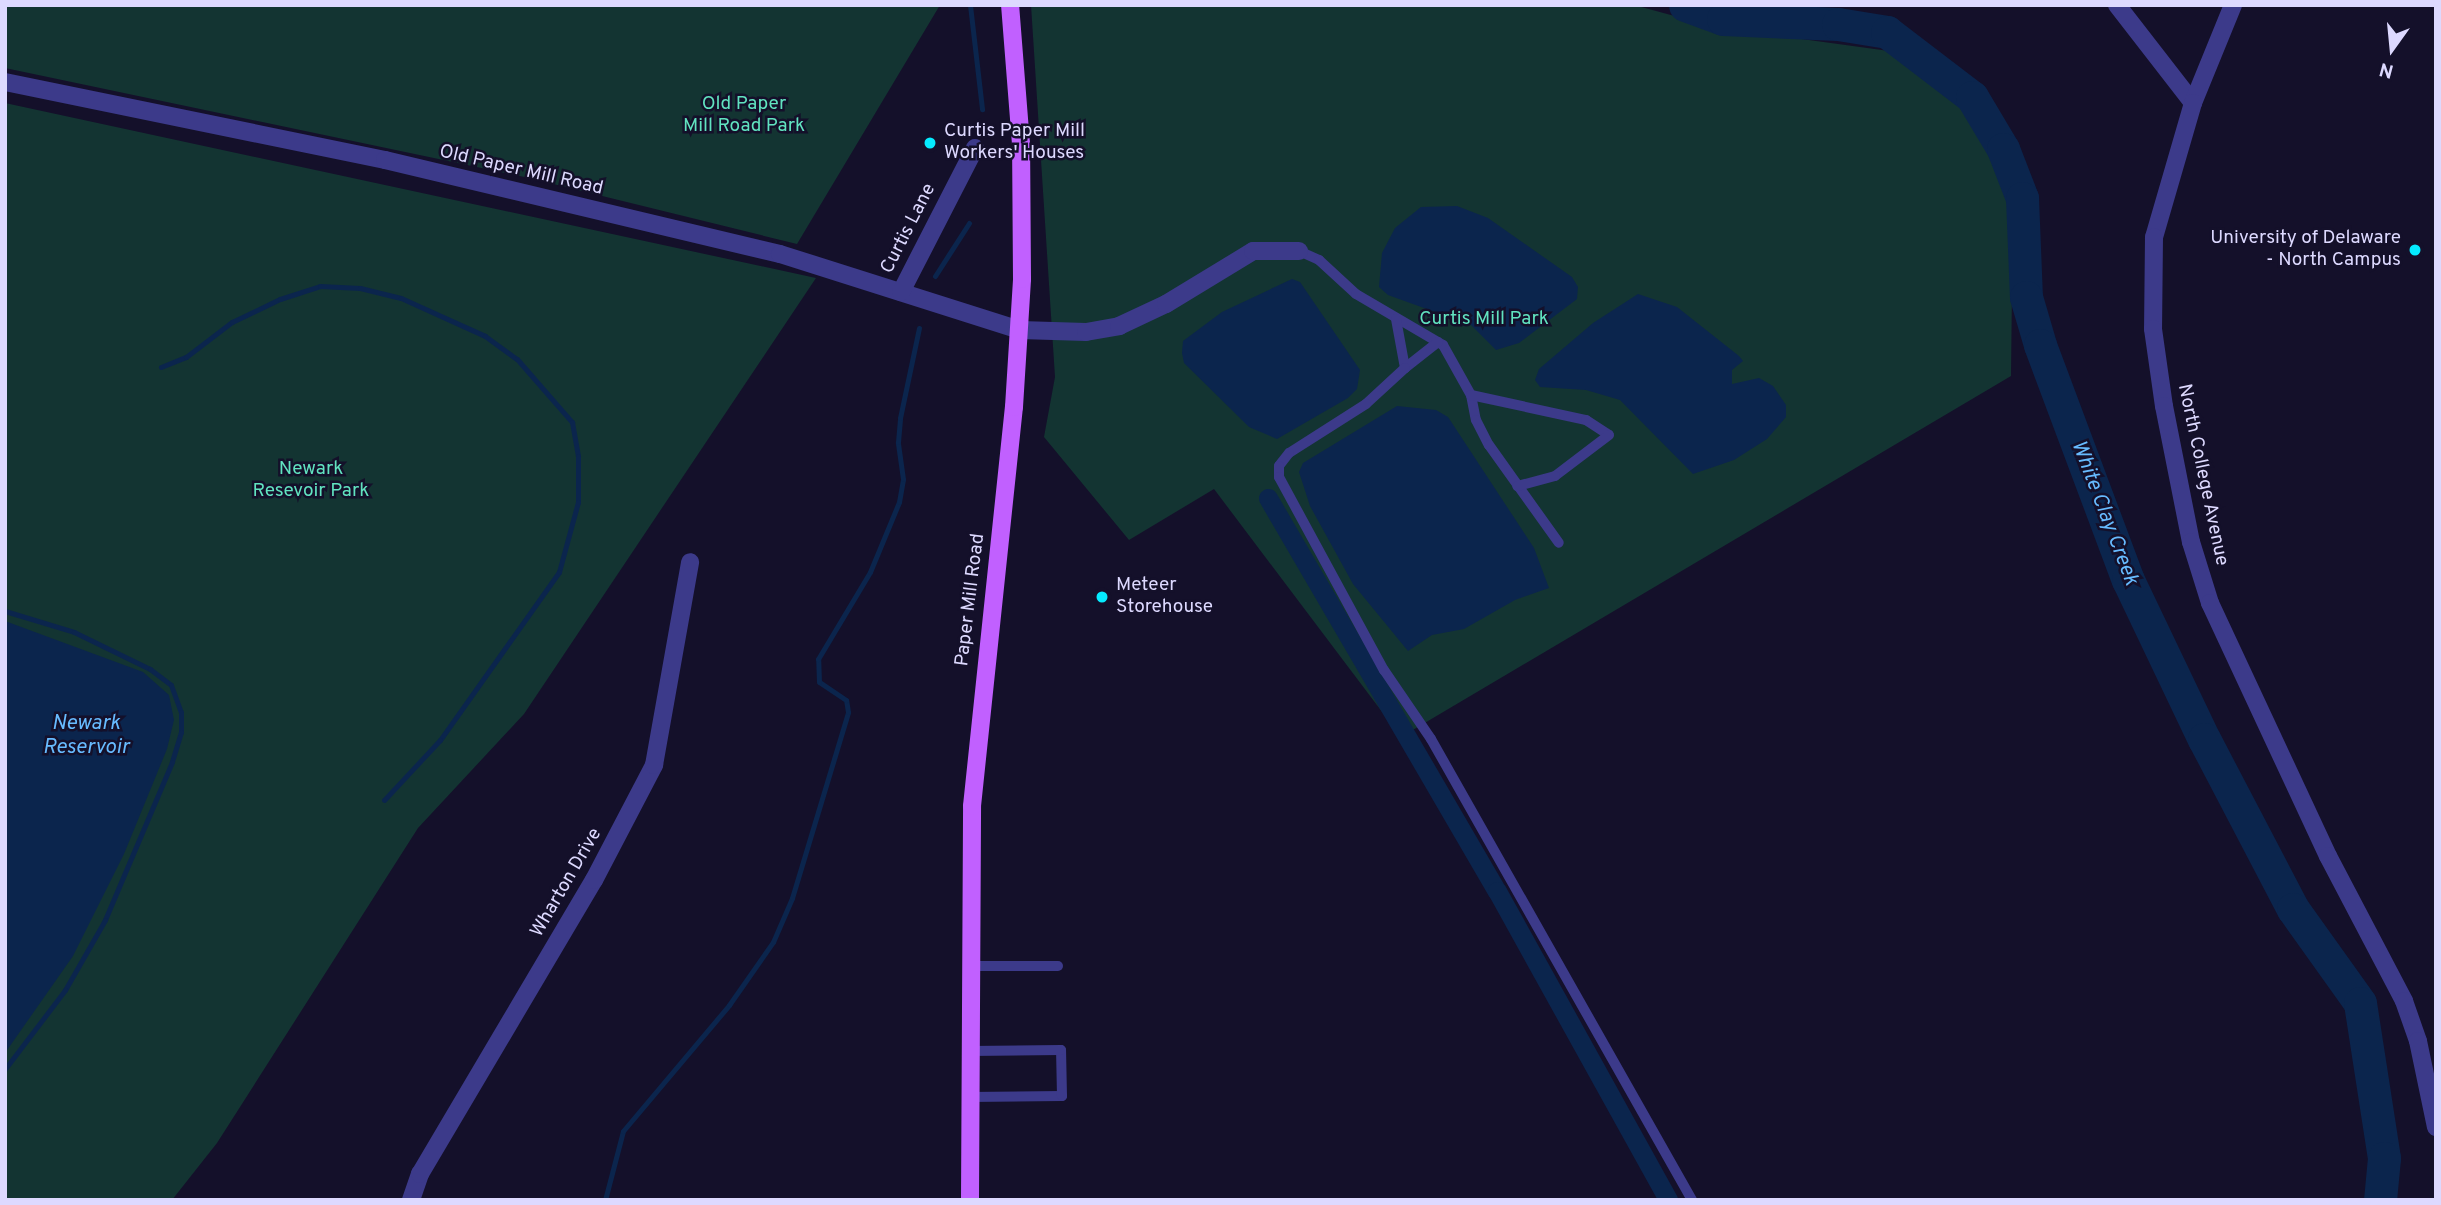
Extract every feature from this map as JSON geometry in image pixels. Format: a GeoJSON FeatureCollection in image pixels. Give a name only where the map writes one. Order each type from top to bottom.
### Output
{"type":"FeatureCollection","features":[{"type":"Feature","properties":{"kind":"main road","name":"Paper Mill Road"},"geometry":{"type":"LineString","coordinates":[[970,1200],[969,966],[974,768],[1020,330],[1022,179],[1010,5]]}},
{"type":"Feature","properties":{"kind":"street"},"geometry":{"type":"LineString","coordinates":[[2117,5],[2193,103]]}},
{"type":"Feature","properties":{"kind":"street","name":"North College Avenue"},"geometry":{"type":"LineString","coordinates":[[2233,5],[2193,103],[2154,237],[2153,329],[2191,542],[2235,665],[2404,1001],[2418,1041],[2436,1127]]}},
{"type":"Feature","properties":{"kind":"street","name":"Old Paper Mill Road"},"geometry":{"type":"LineString","coordinates":[[5,82],[493,185],[790,256],[1020,330],[1104,331],[1166,304],[1253,251],[1300,251]]}},
{"type":"Feature","properties":{"kind":"street","name":"Curtis Lane"},"geometry":{"type":"LineString","coordinates":[[901,292],[975,148]]}},
{"type":"Feature","properties":{"kind":"street","name":"Wharton Drive"},"geometry":{"type":"LineString","coordinates":[[411,1200],[419,1174],[594,880],[654,765],[690,562]]}},
{"type":"Feature","properties":{"kind":"lane"},"geometry":{"type":"LineString","coordinates":[[1300,251],[1319,260],[1356,294],[1438,342],[1471,395],[1475,420],[1517,486],[1559,544]]}},
{"type":"Feature","properties":{"kind":"lane"},"geometry":{"type":"LineString","coordinates":[[1396,319],[1405,368]]}},
{"type":"Feature","properties":{"kind":"lane"},"geometry":{"type":"LineString","coordinates":[[1438,342],[1366,404],[1289,453],[1279,466],[1279,477],[1384,670],[1431,738],[1692,1200]]}},
{"type":"Feature","properties":{"kind":"lane"},"geometry":{"type":"LineString","coordinates":[[1471,395],[1586,420],[1609,435],[1555,476],[1517,486]]}},
{"type":"Feature","properties":{"kind":"lane"},"geometry":{"type":"LineString","coordinates":[[969,966],[1058,967]]}},
{"type":"Feature","properties":{"kind":"lane"},"geometry":{"type":"LineString","coordinates":[[969,1051],[1061,1050],[1062,1096],[969,1097]]}},
{"type":"Feature","properties":{"kind":"green space","name":"Old Paper Mill Road Park"},"geometry":{"type":"Polygon","coordinates":[[[5,5],[940,5],[797,244],[529,178],[5,68],[5,5]]]}},
{"type":"Feature","properties":{"kind":"green space","name":"Curtis Mill Park"},"geometry":{"type":"Polygon","coordinates":[[[1031,5],[1634,5],[1715,27],[1889,51],[1964,103],[2013,203],[2011,376],[1401,737],[1214,489],[1129,540],[1044,437],[1055,377],[1031,5]]]}},
{"type":"Feature","properties":{"kind":"green space","name":"Newark Resevoir Park"},"geometry":{"type":"Polygon","coordinates":[[[5,103],[816,278],[524,714],[418,828],[217,1143],[172,1200],[5,1200],[5,103]]]}},
{"type":"Feature","properties":{"kind":"water"},"geometry":{"type":"Polygon","coordinates":[[[1457,206],[1488,218],[1572,277],[1578,287],[1577,299],[1519,343],[1496,350],[1471,325],[1388,295],[1379,287],[1382,253],[1395,228],[1421,207],[1457,206]]]}},
{"type":"Feature","properties":{"kind":"water"},"geometry":{"type":"Polygon","coordinates":[[[1292,279],[1300,282],[1360,370],[1357,389],[1348,398],[1277,439],[1249,427],[1184,363],[1183,341],[1222,312],[1292,279]]]}},
{"type":"Feature","properties":{"kind":"water"},"geometry":{"type":"Polygon","coordinates":[[[1638,294],[1677,307],[1739,356],[1743,361],[1732,370],[1732,384],[1759,378],[1773,386],[1786,405],[1786,417],[1767,439],[1734,460],[1693,474],[1620,400],[1586,390],[1540,387],[1535,380],[1539,369],[1593,323],[1638,294]]]}},
{"type":"Feature","properties":{"kind":"water"},"geometry":{"type":"Polygon","coordinates":[[[1397,406],[1436,410],[1448,417],[1534,548],[1549,588],[1515,600],[1464,629],[1432,635],[1408,651],[1353,584],[1310,506],[1299,472],[1303,463],[1397,406]]]}},
{"type":"Feature","properties":{"kind":"water","name":"Newark Reservoir"},"geometry":{"type":"Polygon","coordinates":[[[5,621],[143,672],[169,695],[174,720],[167,749],[124,854],[73,956],[5,1053],[5,621]]]}},
{"type":"Feature","properties":{"kind":"waterway"},"geometry":{"type":"LineString","coordinates":[[970,5],[982,109]]}},
{"type":"Feature","properties":{"kind":"waterway","name":"White Clay Creek"},"geometry":{"type":"LineString","coordinates":[[1685,5],[1723,19],[1838,24],[1887,32],[1972,97],[2003,149],[2022,198],[2026,297],[2040,345],[2128,580],[2204,739],[2293,909],[2360,1003],[2384,1158],[2380,1200]]}},
{"type":"Feature","properties":{"kind":"waterway"},"geometry":{"type":"LineString","coordinates":[[935,276],[969,223]]}},
{"type":"Feature","properties":{"kind":"waterway"},"geometry":{"type":"LineString","coordinates":[[161,367],[186,357],[232,322],[280,299],[320,286],[360,288],[401,298],[485,336],[517,359],[572,422],[578,456],[578,502],[559,572],[440,740],[384,800]]}},
{"type":"Feature","properties":{"kind":"waterway"},"geometry":{"type":"LineString","coordinates":[[605,1200],[623,1131],[729,1005],[773,942],[792,898],[848,712],[846,700],[819,682],[818,659],[870,572],[899,502],[903,479],[898,442],[900,418],[919,328]]}},
{"type":"Feature","properties":{"kind":"waterway"},"geometry":{"type":"LineString","coordinates":[[1268,498],[1497,891],[1668,1200]]}},
{"type":"Feature","properties":{"kind":"waterway"},"geometry":{"type":"LineString","coordinates":[[5,611],[74,632],[150,669],[171,685],[181,712],[181,732],[172,762],[105,920],[65,990],[5,1069]]}},
{"type":"Feature","properties":{"kind":"place","name":"Curtis Paper Mill Workers' Houses"},"geometry":{"type":"Point","coordinates":[930,143]}},
{"type":"Feature","properties":{"kind":"place","name":"University of Delaware - North Campus"},"geometry":{"type":"Point","coordinates":[2415,250]}},
{"type":"Feature","properties":{"kind":"place","name":"Meteer Storehouse"},"geometry":{"type":"Point","coordinates":[1102,597]}}]}
